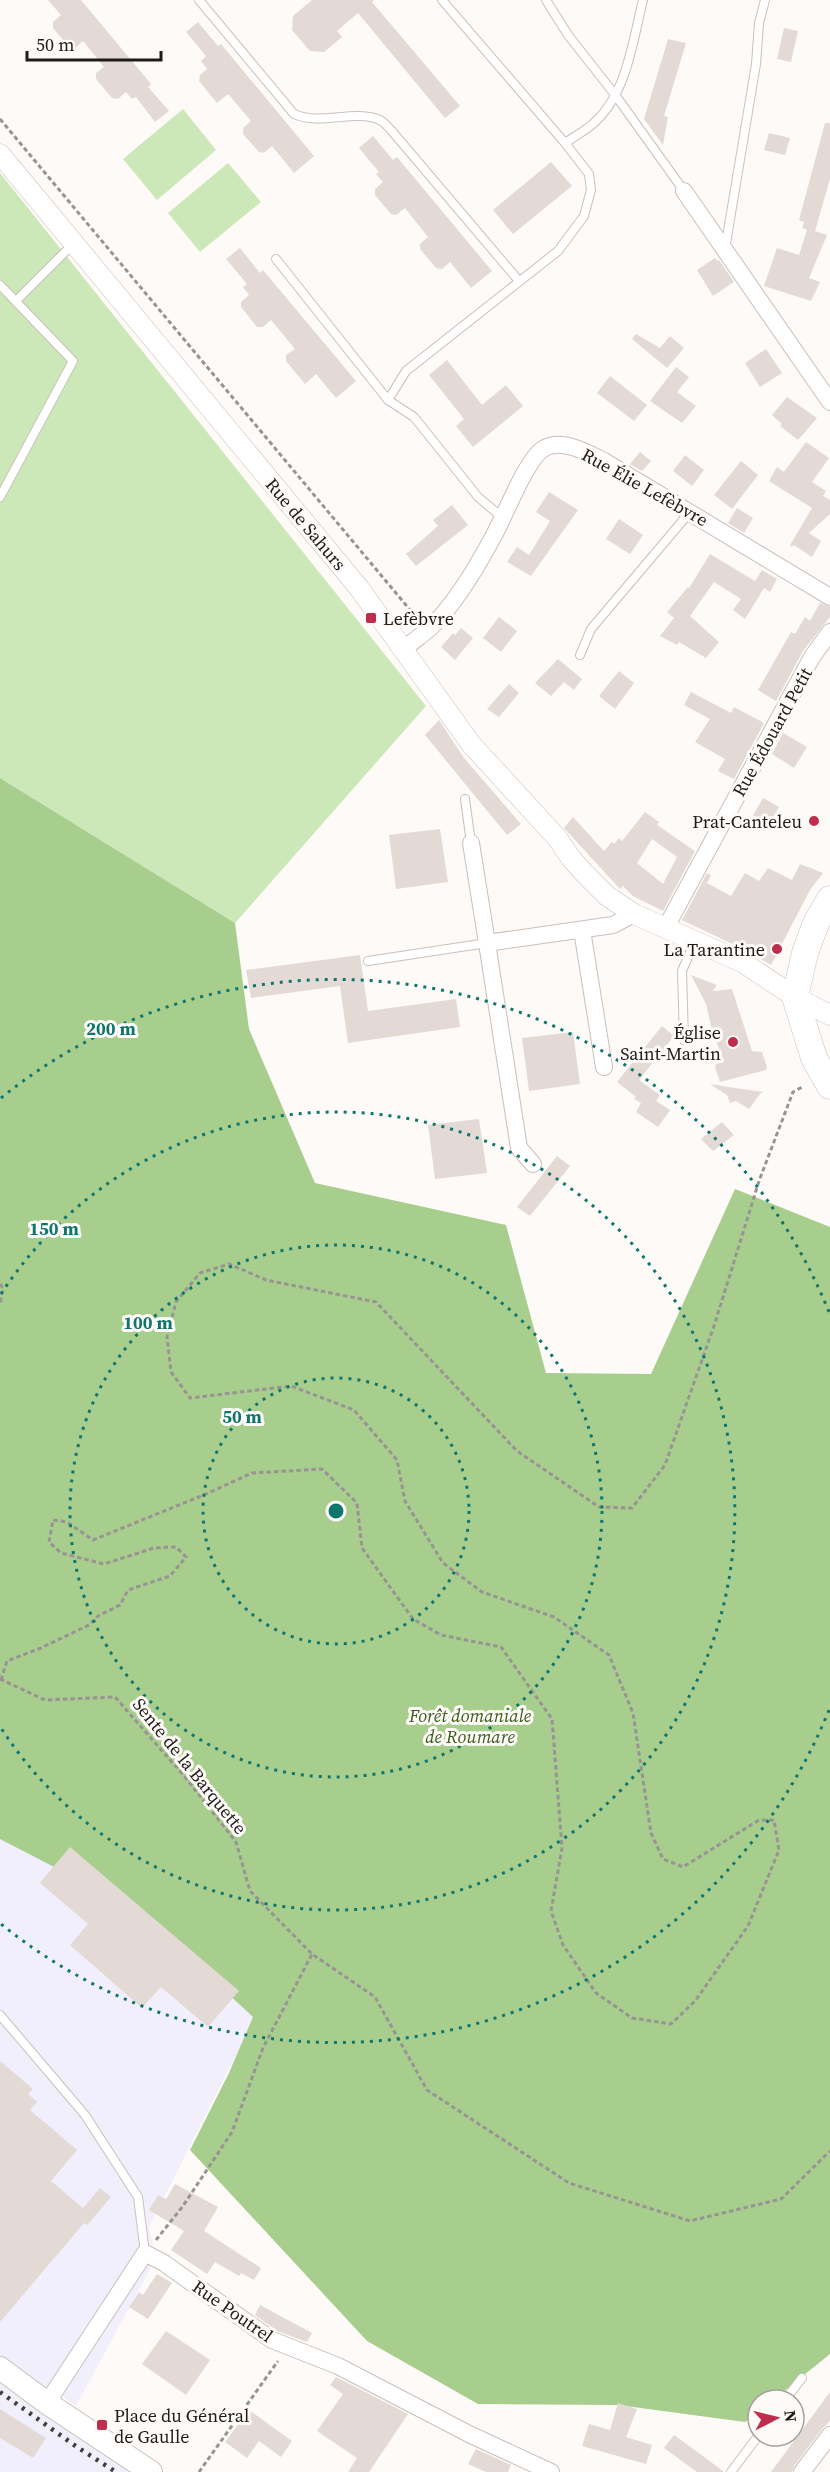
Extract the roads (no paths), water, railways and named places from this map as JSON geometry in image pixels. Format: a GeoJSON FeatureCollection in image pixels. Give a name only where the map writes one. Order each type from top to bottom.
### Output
{"type":"FeatureCollection","features":[{"type":"Feature","properties":{"kind":"main road"},"geometry":{"type":"LineString","coordinates":[[827,1080],[814,1058],[795,998],[805,953],[816,923],[830,899]]}},
{"type":"Feature","properties":{"kind":"main road"},"geometry":{"type":"LineString","coordinates":[[0,2368],[47,2403],[151,2472]]}},
{"type":"Feature","properties":{"kind":"street","name":"Rue de Sahurs"},"geometry":{"type":"LineString","coordinates":[[0,154],[359,588],[471,744],[558,838],[570,857],[607,896],[634,914],[694,943],[742,962],[795,998],[830,1015]]}},
{"type":"Feature","properties":{"kind":"street"},"geometry":{"type":"LineString","coordinates":[[684,191],[830,402]]}},
{"type":"Feature","properties":{"kind":"street","name":"Rue Élie Lefèbvre"},"geometry":{"type":"LineString","coordinates":[[404,649],[433,625],[472,573],[532,460],[543,448],[556,445],[579,449],[604,461],[830,597]]}},
{"type":"Feature","properties":{"kind":"street","name":"Rue Édouard Petit"},"geometry":{"type":"LineString","coordinates":[[665,929],[813,657],[830,632]]}},
{"type":"Feature","properties":{"kind":"street"},"geometry":{"type":"LineString","coordinates":[[471,843],[519,1148],[533,1164]]}},
{"type":"Feature","properties":{"kind":"street"},"geometry":{"type":"LineString","coordinates":[[487,943],[613,925],[634,914]]}},
{"type":"Feature","properties":{"kind":"street"},"geometry":{"type":"LineString","coordinates":[[582,930],[604,1067]]}},
{"type":"Feature","properties":{"kind":"street"},"geometry":{"type":"LineString","coordinates":[[47,2403],[145,2253]]}},
{"type":"Feature","properties":{"kind":"street","name":"Rue Poutrel"},"geometry":{"type":"LineString","coordinates":[[145,2253],[164,2263],[272,2340],[338,2366],[469,2434],[551,2472]]}},
{"type":"Feature","properties":{"kind":"street"},"geometry":{"type":"LineString","coordinates":[[802,2472],[830,2434]]}},
{"type":"Feature","properties":{"kind":"lane"},"geometry":{"type":"LineString","coordinates":[[199,0],[294,114],[305,119],[366,118],[380,120],[519,281]]}},
{"type":"Feature","properties":{"kind":"lane"},"geometry":{"type":"LineString","coordinates":[[388,400],[406,371],[558,251],[584,216],[591,190],[589,174],[565,143],[442,0]]}},
{"type":"Feature","properties":{"kind":"lane"},"geometry":{"type":"LineString","coordinates":[[546,0],[568,35],[616,96],[684,191]]}},
{"type":"Feature","properties":{"kind":"lane"},"geometry":{"type":"LineString","coordinates":[[565,143],[596,121],[616,96],[632,47],[643,0]]}},
{"type":"Feature","properties":{"kind":"lane"},"geometry":{"type":"LineString","coordinates":[[724,250],[756,64],[759,23],[765,0]]}},
{"type":"Feature","properties":{"kind":"lane"},"geometry":{"type":"LineString","coordinates":[[16,301],[74,243]]}},
{"type":"Feature","properties":{"kind":"lane"},"geometry":{"type":"LineString","coordinates":[[276,259],[388,400],[414,417],[478,497],[503,518]]}},
{"type":"Feature","properties":{"kind":"lane"},"geometry":{"type":"LineString","coordinates":[[0,285],[73,362],[0,497]]}},
{"type":"Feature","properties":{"kind":"lane"},"geometry":{"type":"LineString","coordinates":[[580,655],[591,629],[691,512]]}},
{"type":"Feature","properties":{"kind":"lane"},"geometry":{"type":"LineString","coordinates":[[465,799],[471,843]]}},
{"type":"Feature","properties":{"kind":"lane"},"geometry":{"type":"LineString","coordinates":[[368,961],[487,943]]}},
{"type":"Feature","properties":{"kind":"lane"},"geometry":{"type":"LineString","coordinates":[[684,1040],[682,971],[694,943]]}},
{"type":"Feature","properties":{"kind":"lane"},"geometry":{"type":"LineString","coordinates":[[0,2015],[85,2115],[138,2198],[145,2253]]}},
{"type":"Feature","properties":{"kind":"lane"},"geometry":{"type":"LineString","coordinates":[[794,2388],[802,2378]]}},
{"type":"Feature","properties":{"kind":"lane"},"geometry":{"type":"LineString","coordinates":[[731,2472],[749,2448]]}},
{"type":"Feature","properties":{"kind":"railway"},"geometry":{"type":"LineString","coordinates":[[0,2392],[116,2472]]}},
{"type":"Feature","properties":{"kind":"place","name":"Lefèbvre"},"geometry":{"type":"Point","coordinates":[371,618]}},
{"type":"Feature","properties":{"kind":"place","name":"Prat-Canteleu"},"geometry":{"type":"Point","coordinates":[814,821]}},
{"type":"Feature","properties":{"kind":"place","name":"La Tarantine"},"geometry":{"type":"Point","coordinates":[777,949]}},
{"type":"Feature","properties":{"kind":"place","name":"Église Saint-Martin"},"geometry":{"type":"Point","coordinates":[733,1042]}},
{"type":"Feature","properties":{"kind":"place","name":"Place du Général de Gaulle"},"geometry":{"type":"Point","coordinates":[102,2425]}},
{"type":"Feature","properties":{"kind":"park label","name":"Forêt domaniale de Roumare"},"geometry":{"type":"Point","coordinates":[470,1725]}}]}
